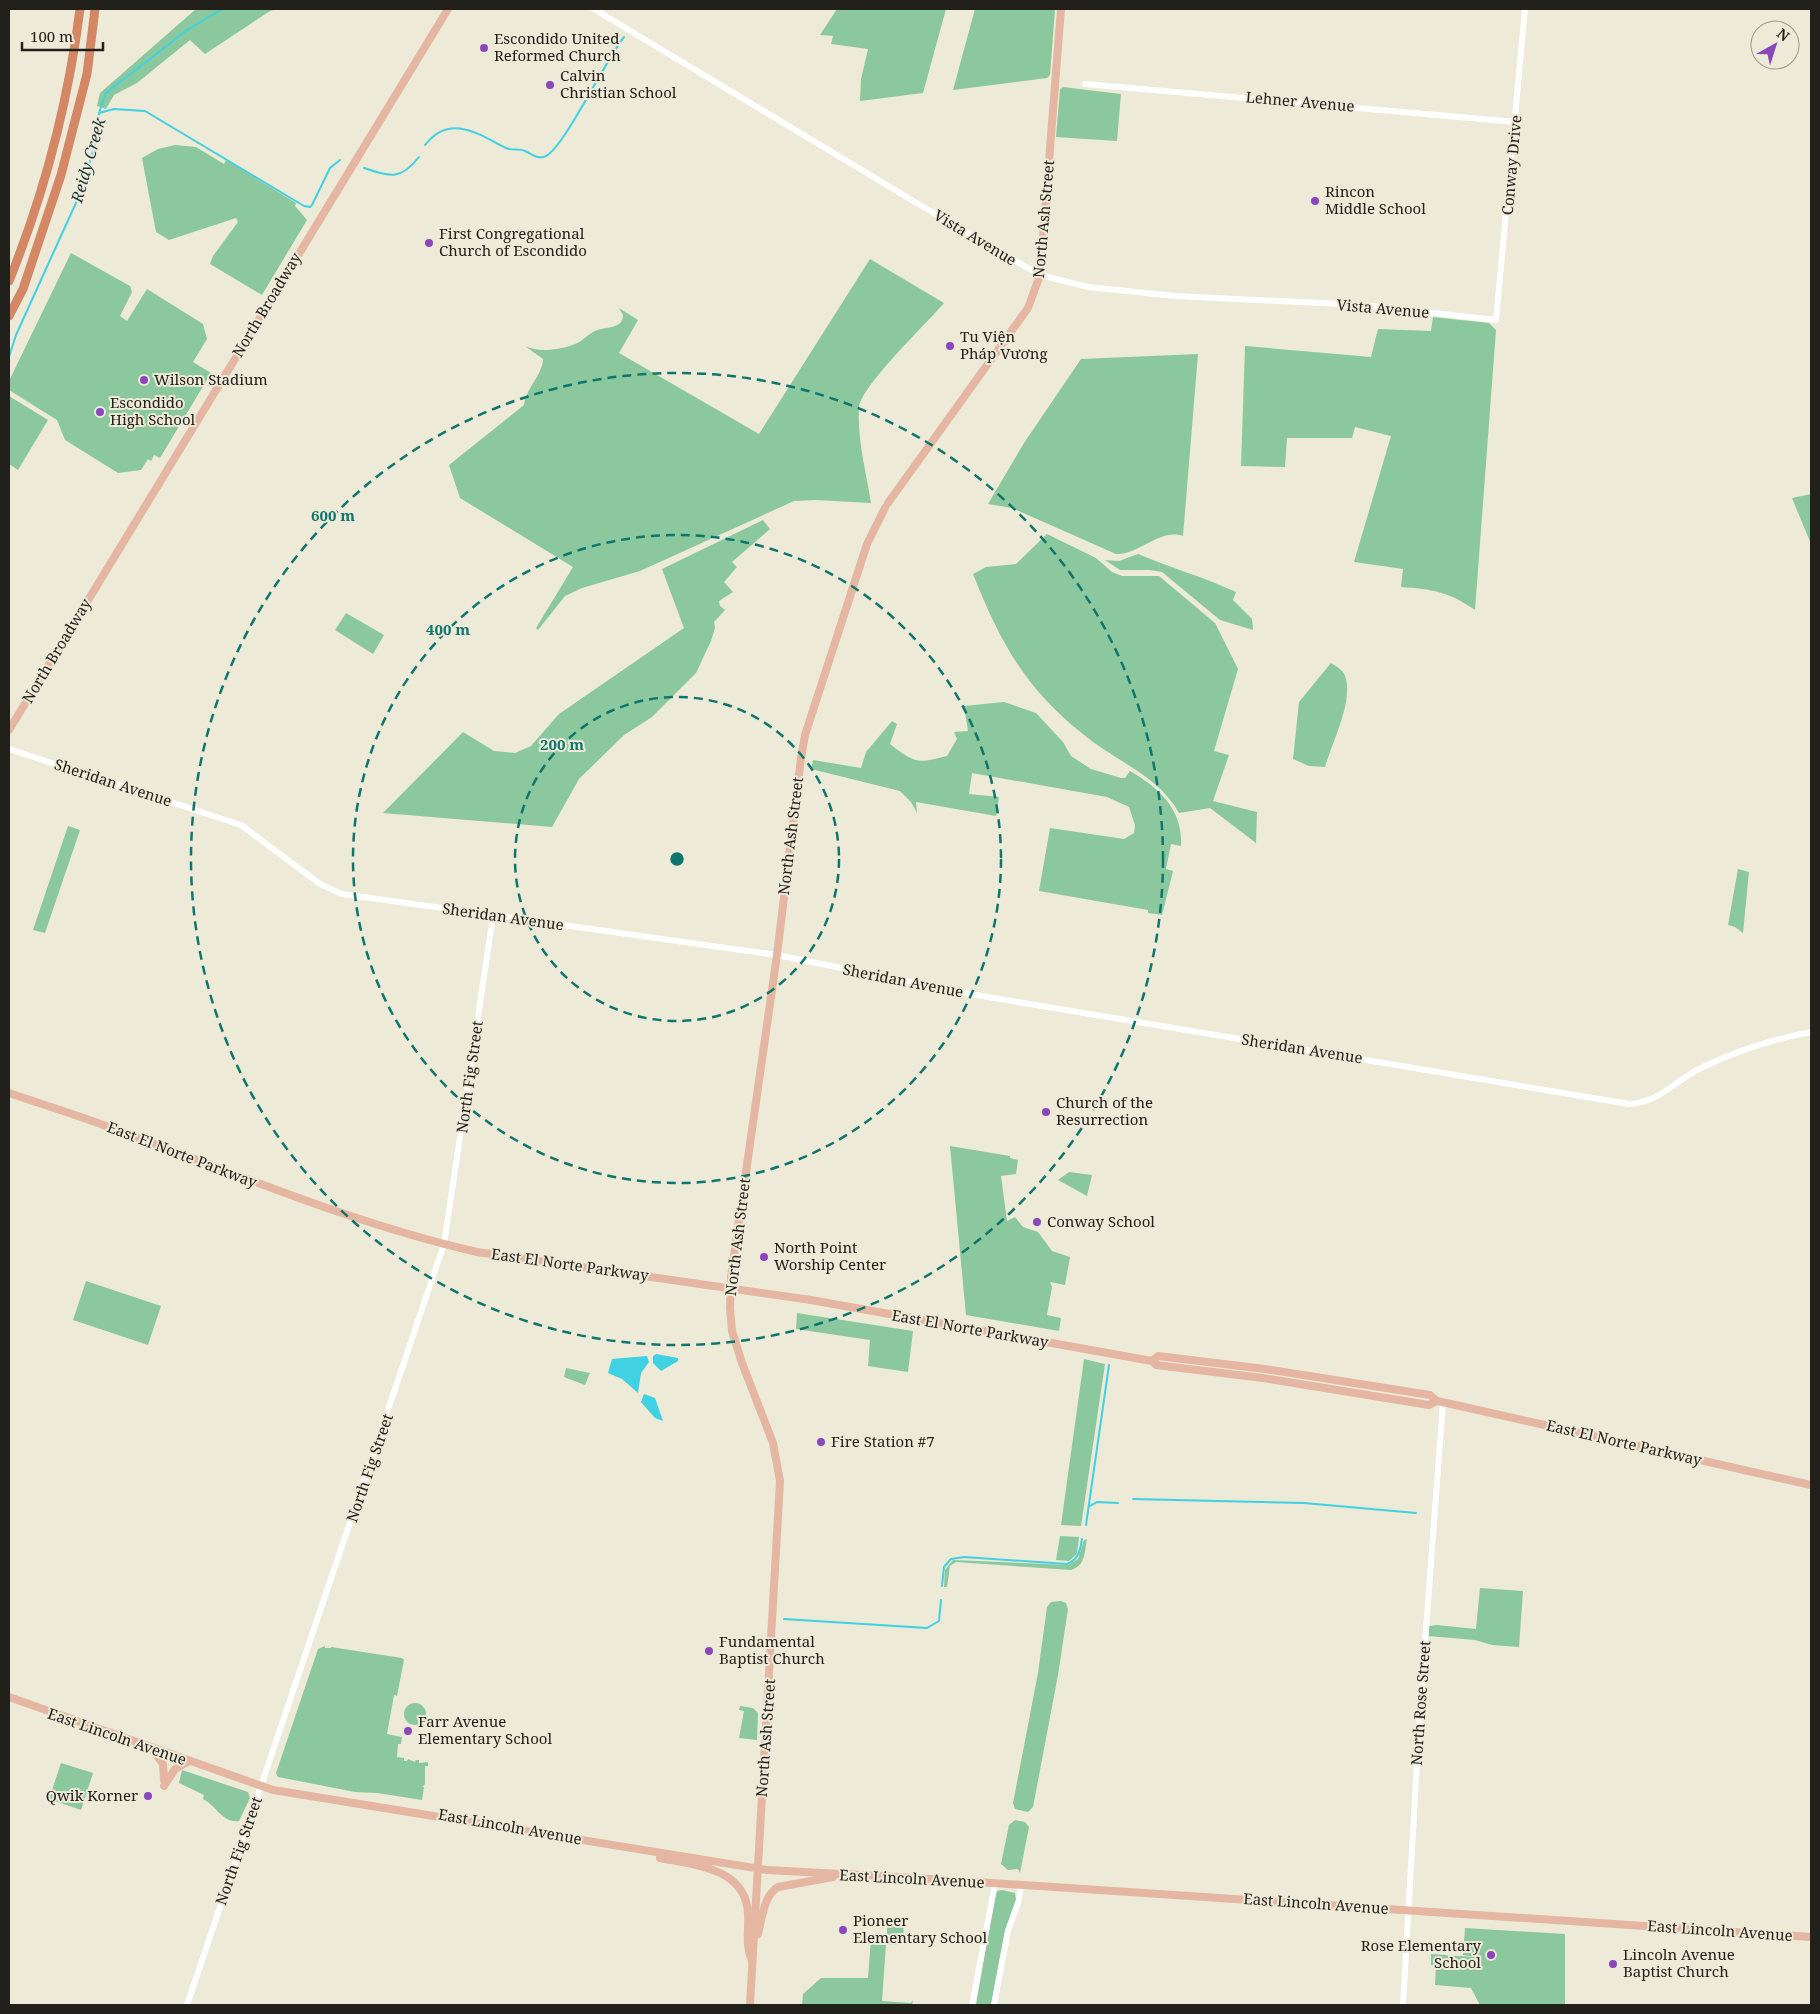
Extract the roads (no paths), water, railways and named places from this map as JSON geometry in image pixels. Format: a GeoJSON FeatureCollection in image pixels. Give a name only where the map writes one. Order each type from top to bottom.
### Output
{"type":"FeatureCollection","features":[{"type":"Feature","properties":{"kind":"highway"},"geometry":{"type":"LineString","coordinates":[[9,281],[44,180],[66,102],[80,9]]}},
{"type":"Feature","properties":{"kind":"highway"},"geometry":{"type":"LineString","coordinates":[[9,316],[23,289],[61,174],[87,74],[95,9]]}},
{"type":"Feature","properties":{"kind":"main road","name":"North Broadway"},"geometry":{"type":"LineString","coordinates":[[9,730],[448,9]]}},
{"type":"Feature","properties":{"kind":"main road","name":"North Ash Street"},"geometry":{"type":"LineString","coordinates":[[750,2005],[780,1481],[773,1442],[736,1346],[731,1321],[731,1289],[799,768],[806,736],[868,544],[886,505],[1028,308],[1040,275],[1061,9]]}},
{"type":"Feature","properties":{"kind":"main road","name":"East El Norte Parkway"},"geometry":{"type":"LineString","coordinates":[[9,1093],[105,1125],[291,1195],[444,1244],[477,1252],[811,1300],[1152,1360],[1158,1356],[1268,1369],[1430,1395],[1440,1401],[1811,1485]]}},
{"type":"Feature","properties":{"kind":"main road"},"geometry":{"type":"LineString","coordinates":[[9,1697],[31,1707]]}},
{"type":"Feature","properties":{"kind":"main road"},"geometry":{"type":"LineString","coordinates":[[9,1702],[31,1707]]}},
{"type":"Feature","properties":{"kind":"main road","name":"East Lincoln Avenue"},"geometry":{"type":"LineString","coordinates":[[31,1707],[262,1786],[767,1870],[1811,1936]]}},
{"type":"Feature","properties":{"kind":"main road"},"geometry":{"type":"LineString","coordinates":[[150,1747],[164,1764],[164,1783],[175,1769],[189,1761]]}},
{"type":"Feature","properties":{"kind":"main road"},"geometry":{"type":"LineString","coordinates":[[607,1844],[715,1870],[736,1883],[742,1890],[747,1906],[747,1949],[753,1962]]}},
{"type":"Feature","properties":{"kind":"main road"},"geometry":{"type":"LineString","coordinates":[[754,1950],[768,1897],[773,1890],[778,1887],[853,1874]]}},
{"type":"Feature","properties":{"kind":"street","name":"Vista Avenue"},"geometry":{"type":"LineString","coordinates":[[594,9],[1040,275],[1088,287],[1175,296],[1362,305],[1496,320]]}},
{"type":"Feature","properties":{"kind":"street","name":"Conway Drive"},"geometry":{"type":"LineString","coordinates":[[1496,320],[1516,122],[1525,9]]}},
{"type":"Feature","properties":{"kind":"street","name":"Lehner Avenue"},"geometry":{"type":"LineString","coordinates":[[1085,84],[1516,122]]}},
{"type":"Feature","properties":{"kind":"street","name":"Sheridan Avenue"},"geometry":{"type":"LineString","coordinates":[[9,750],[241,825],[320,884],[342,894],[776,955],[970,994],[1629,1104],[1653,1099],[1689,1074],[1708,1065],[1772,1041],[1811,1032]]}},
{"type":"Feature","properties":{"kind":"street","name":"North Fig Street"},"geometry":{"type":"LineString","coordinates":[[187,2005],[444,1244],[493,916]]}},
{"type":"Feature","properties":{"kind":"street","name":"North Rose Street"},"geometry":{"type":"LineString","coordinates":[[1403,2005],[1440,1401]]}},
{"type":"Feature","properties":{"kind":"street"},"geometry":{"type":"LineString","coordinates":[[972,2005],[995,1884]]}},
{"type":"Feature","properties":{"kind":"street"},"geometry":{"type":"LineString","coordinates":[[994,2005],[1008,1931],[1019,1900],[1021,1886]]}},
{"type":"Feature","properties":{"kind":"water"},"geometry":{"type":"Polygon","coordinates":[[[656,1354],[678,1358],[678,1361],[661,1371],[653,1363],[653,1356],[656,1354]]]}},
{"type":"Feature","properties":{"kind":"water"},"geometry":{"type":"Polygon","coordinates":[[[647,1356],[649,1362],[641,1373],[638,1393],[622,1379],[608,1373],[612,1359],[647,1356]]]}},
{"type":"Feature","properties":{"kind":"water"},"geometry":{"type":"Polygon","coordinates":[[[644,1394],[655,1398],[663,1421],[655,1418],[641,1402],[644,1394]]]}},
{"type":"Feature","properties":{"kind":"waterway","name":"Reidy Creek"},"geometry":{"type":"LineString","coordinates":[[9,357],[16,335],[80,194],[94,148],[99,113],[106,93],[187,30],[222,9]]}},
{"type":"Feature","properties":{"kind":"waterway"},"geometry":{"type":"LineString","coordinates":[[425,145],[435,135],[444,130],[454,128],[475,132],[509,149],[523,150],[538,157],[546,156],[564,136],[624,37]]}},
{"type":"Feature","properties":{"kind":"waterway"},"geometry":{"type":"LineString","coordinates":[[99,113],[114,109],[145,111],[304,206],[310,207],[312,205],[330,168],[340,160]]}},
{"type":"Feature","properties":{"kind":"waterway"},"geometry":{"type":"LineString","coordinates":[[364,168],[389,175],[401,173],[407,170],[419,157]]}},
{"type":"Feature","properties":{"kind":"waterway"},"geometry":{"type":"LineString","coordinates":[[1086,1525],[1109,1365]]}},
{"type":"Feature","properties":{"kind":"waterway"},"geometry":{"type":"LineString","coordinates":[[1133,1499],[1304,1503],[1416,1513]]}},
{"type":"Feature","properties":{"kind":"waterway"},"geometry":{"type":"LineString","coordinates":[[1090,1506],[1097,1502],[1118,1503]]}},
{"type":"Feature","properties":{"kind":"waterway"},"geometry":{"type":"LineString","coordinates":[[942,1586],[944,1567],[951,1559],[964,1557],[1067,1564],[1080,1551],[1082,1539]]}},
{"type":"Feature","properties":{"kind":"waterway"},"geometry":{"type":"LineString","coordinates":[[784,1619],[927,1628],[939,1621],[941,1600]]}},
{"type":"Feature","properties":{"kind":"place","name":"Escondido United Reformed Church"},"geometry":{"type":"Point","coordinates":[484,48]}},
{"type":"Feature","properties":{"kind":"place","name":"Calvin Christian School"},"geometry":{"type":"Point","coordinates":[550,85]}},
{"type":"Feature","properties":{"kind":"place","name":"Rincon Middle School"},"geometry":{"type":"Point","coordinates":[1315,201]}},
{"type":"Feature","properties":{"kind":"place","name":"First Congregational Church of Escondido"},"geometry":{"type":"Point","coordinates":[429,243]}},
{"type":"Feature","properties":{"kind":"place","name":"Tu Viện Pháp Vương"},"geometry":{"type":"Point","coordinates":[950,346]}},
{"type":"Feature","properties":{"kind":"place","name":"Wilson Stadium"},"geometry":{"type":"Point","coordinates":[144,380]}},
{"type":"Feature","properties":{"kind":"place","name":"Escondido High School"},"geometry":{"type":"Point","coordinates":[100,412]}},
{"type":"Feature","properties":{"kind":"place","name":"Church of the Resurrection"},"geometry":{"type":"Point","coordinates":[1046,1112]}},
{"type":"Feature","properties":{"kind":"place","name":"Conway School"},"geometry":{"type":"Point","coordinates":[1037,1222]}},
{"type":"Feature","properties":{"kind":"place","name":"North Point Worship Center"},"geometry":{"type":"Point","coordinates":[764,1257]}},
{"type":"Feature","properties":{"kind":"place","name":"Fire Station #7"},"geometry":{"type":"Point","coordinates":[821,1442]}},
{"type":"Feature","properties":{"kind":"place","name":"Fundamental Baptist Church"},"geometry":{"type":"Point","coordinates":[709,1651]}},
{"type":"Feature","properties":{"kind":"place","name":"Farr Avenue Elementary School"},"geometry":{"type":"Point","coordinates":[408,1731]}},
{"type":"Feature","properties":{"kind":"place","name":"Qwik Korner"},"geometry":{"type":"Point","coordinates":[148,1796]}},
{"type":"Feature","properties":{"kind":"place","name":"Pioneer Elementary School"},"geometry":{"type":"Point","coordinates":[843,1930]}},
{"type":"Feature","properties":{"kind":"place","name":"Rose Elementary School"},"geometry":{"type":"Point","coordinates":[1491,1955]}},
{"type":"Feature","properties":{"kind":"place","name":"Lincoln Avenue Baptist Church"},"geometry":{"type":"Point","coordinates":[1613,1964]}}]}
